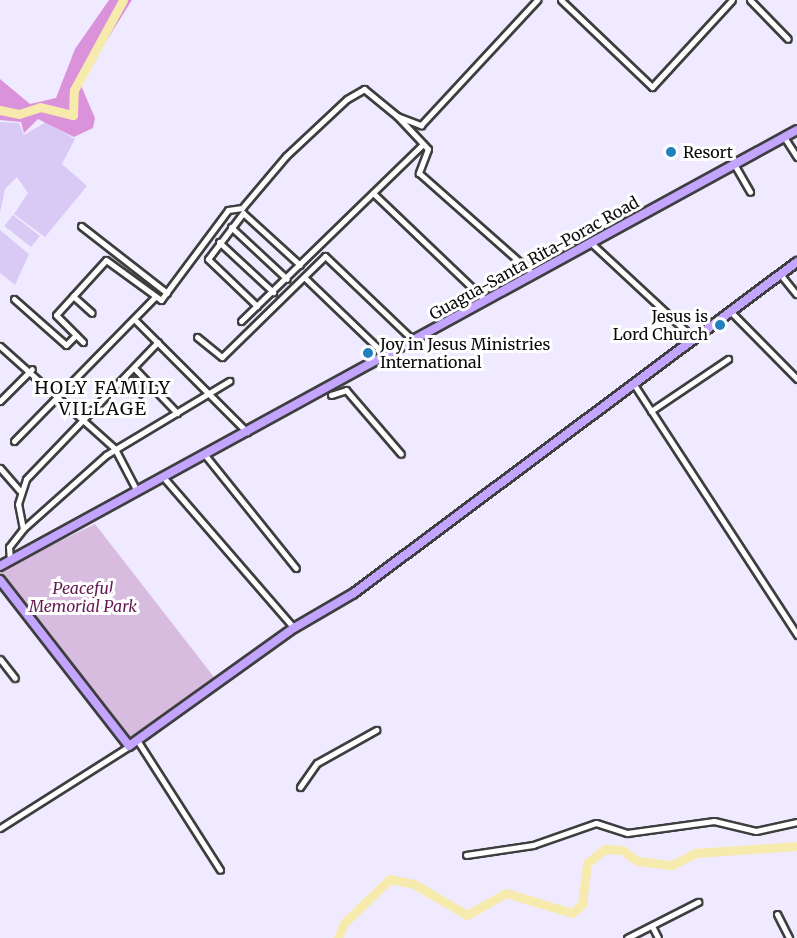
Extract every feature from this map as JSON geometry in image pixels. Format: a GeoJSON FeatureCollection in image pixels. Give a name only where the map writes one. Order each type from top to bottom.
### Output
{"type":"FeatureCollection","features":[{"type":"Feature","properties":{"kind":"street"},"geometry":{"type":"LineString","coordinates":[[83,342],[56,315],[106,260],[158,302],[228,210],[242,208],[286,156],[347,99],[364,89],[398,116],[413,125],[421,125],[537,0]]}},
{"type":"Feature","properties":{"kind":"street"},"geometry":{"type":"LineString","coordinates":[[561,0],[652,87],[732,0]]}},
{"type":"Feature","properties":{"kind":"street"},"geometry":{"type":"LineString","coordinates":[[750,0],[788,39]]}},
{"type":"Feature","properties":{"kind":"street"},"geometry":{"type":"LineString","coordinates":[[398,116],[409,133],[423,144],[429,157],[419,173],[533,274]]}},
{"type":"Feature","properties":{"kind":"street"},"geometry":{"type":"LineString","coordinates":[[409,133],[413,125]]}},
{"type":"Feature","properties":{"kind":"street","name":"Guagua-Santa Rita-Porac Road"},"geometry":{"type":"LineString","coordinates":[[0,566],[248,433],[590,242],[797,130]]}},
{"type":"Feature","properties":{"kind":"street"},"geometry":{"type":"LineString","coordinates":[[784,137],[797,157]]}},
{"type":"Feature","properties":{"kind":"street"},"geometry":{"type":"LineString","coordinates":[[241,321],[287,279],[423,144]]}},
{"type":"Feature","properties":{"kind":"street"},"geometry":{"type":"LineString","coordinates":[[734,164],[750,192]]}},
{"type":"Feature","properties":{"kind":"street"},"geometry":{"type":"LineString","coordinates":[[373,194],[485,300]]}},
{"type":"Feature","properties":{"kind":"street"},"geometry":{"type":"LineString","coordinates":[[257,306],[209,260],[219,242],[245,213],[300,265]]}},
{"type":"Feature","properties":{"kind":"street"},"geometry":{"type":"LineString","coordinates":[[81,225],[167,293]]}},
{"type":"Feature","properties":{"kind":"street"},"geometry":{"type":"LineString","coordinates":[[231,227],[287,279]]}},
{"type":"Feature","properties":{"kind":"street"},"geometry":{"type":"LineString","coordinates":[[219,242],[273,292]]}},
{"type":"Feature","properties":{"kind":"street"},"geometry":{"type":"LineString","coordinates":[[590,242],[691,336]]}},
{"type":"Feature","properties":{"kind":"street"},"geometry":{"type":"LineString","coordinates":[[197,337],[222,357],[325,256],[413,340]]}},
{"type":"Feature","properties":{"kind":"street"},"geometry":{"type":"LineString","coordinates":[[0,828],[137,741],[294,628],[354,593],[633,383],[691,336],[797,262]]}},
{"type":"Feature","properties":{"kind":"street"},"geometry":{"type":"LineString","coordinates":[[780,274],[796,294]]}},
{"type":"Feature","properties":{"kind":"street"},"geometry":{"type":"LineString","coordinates":[[303,277],[386,356]]}},
{"type":"Feature","properties":{"kind":"street"},"geometry":{"type":"LineString","coordinates":[[73,296],[92,313]]}},
{"type":"Feature","properties":{"kind":"street"},"geometry":{"type":"LineString","coordinates":[[14,441],[154,298]]}},
{"type":"Feature","properties":{"kind":"street"},"geometry":{"type":"LineString","coordinates":[[14,299],[66,345],[76,335]]}},
{"type":"Feature","properties":{"kind":"street"},"geometry":{"type":"LineString","coordinates":[[728,309],[797,379]]}},
{"type":"Feature","properties":{"kind":"street"},"geometry":{"type":"LineString","coordinates":[[134,319],[212,393],[248,433]]}},
{"type":"Feature","properties":{"kind":"street"},"geometry":{"type":"LineString","coordinates":[[20,491],[158,342]]}},
{"type":"Feature","properties":{"kind":"street"},"geometry":{"type":"LineString","coordinates":[[0,346],[32,369],[115,449],[137,491]]}},
{"type":"Feature","properties":{"kind":"street"},"geometry":{"type":"LineString","coordinates":[[651,411],[728,359]]}},
{"type":"Feature","properties":{"kind":"street"},"geometry":{"type":"LineString","coordinates":[[0,401],[32,369]]}},
{"type":"Feature","properties":{"kind":"street"},"geometry":{"type":"LineString","coordinates":[[135,369],[177,413]]}},
{"type":"Feature","properties":{"kind":"street"},"geometry":{"type":"LineString","coordinates":[[10,561],[9,550],[23,529],[115,449],[229,381]]}},
{"type":"Feature","properties":{"kind":"street"},"geometry":{"type":"LineString","coordinates":[[633,383],[797,635]]}},
{"type":"Feature","properties":{"kind":"street"},"geometry":{"type":"LineString","coordinates":[[331,395],[346,390],[401,454]]}},
{"type":"Feature","properties":{"kind":"street"},"geometry":{"type":"LineString","coordinates":[[205,455],[296,568]]}},
{"type":"Feature","properties":{"kind":"street"},"geometry":{"type":"LineString","coordinates":[[0,468],[20,491],[23,529]]}},
{"type":"Feature","properties":{"kind":"street"},"geometry":{"type":"LineString","coordinates":[[164,478],[294,628]]}},
{"type":"Feature","properties":{"kind":"street"},"geometry":{"type":"LineString","coordinates":[[0,550],[9,550]]}},
{"type":"Feature","properties":{"kind":"street"},"geometry":{"type":"LineString","coordinates":[[0,580],[129,746]]}},
{"type":"Feature","properties":{"kind":"street"},"geometry":{"type":"LineString","coordinates":[[0,659],[15,678]]}},
{"type":"Feature","properties":{"kind":"street"},"geometry":{"type":"LineString","coordinates":[[300,787],[318,763],[376,730]]}},
{"type":"Feature","properties":{"kind":"street"},"geometry":{"type":"LineString","coordinates":[[137,741],[220,870]]}},
{"type":"Feature","properties":{"kind":"street"},"geometry":{"type":"LineString","coordinates":[[466,855],[533,845],[596,823],[627,833],[704,822],[756,831],[797,822]]}},
{"type":"Feature","properties":{"kind":"street"},"geometry":{"type":"LineString","coordinates":[[627,938],[698,902]]}},
{"type":"Feature","properties":{"kind":"street"},"geometry":{"type":"LineString","coordinates":[[777,914],[789,938]]}},
{"type":"Feature","properties":{"kind":"street"},"geometry":{"type":"LineString","coordinates":[[652,926],[658,938]]}},
{"type":"Feature","properties":{"kind":"shaded area"},"geometry":{"type":"Polygon","coordinates":[[[109,0],[132,0],[80,83],[95,118],[93,128],[74,137],[38,119],[24,133],[21,122],[0,120],[0,79],[30,104],[56,98],[75,49],[109,0]]]}},
{"type":"Feature","properties":{"kind":"shaded area"},"geometry":{"type":"Polygon","coordinates":[[[0,122],[19,123],[24,135],[46,122],[75,139],[62,164],[87,186],[45,237],[14,214],[28,193],[17,177],[5,189],[0,213],[0,122]]]}},
{"type":"Feature","properties":{"kind":"shaded area"},"geometry":{"type":"Polygon","coordinates":[[[13,215],[40,236],[31,247],[4,226],[13,215]]]}},
{"type":"Feature","properties":{"kind":"shaded area"},"geometry":{"type":"Polygon","coordinates":[[[0,230],[29,254],[15,285],[0,273],[0,230]]]}},
{"type":"Feature","properties":{"kind":"green space","name":"Peaceful Memorial Park"},"geometry":{"type":"Polygon","coordinates":[[[95,524],[217,681],[130,741],[0,578],[0,570],[95,524]]]}},
{"type":"Feature","properties":{"kind":"building"},"geometry":{"type":"Polygon","coordinates":[[[133,374],[150,391],[141,400],[124,383],[133,374]]]}},
{"type":"Feature","properties":{"kind":"waterway"},"geometry":{"type":"LineString","coordinates":[[0,110],[19,114],[40,107],[73,115],[74,90],[123,0]]}},
{"type":"Feature","properties":{"kind":"waterway"},"geometry":{"type":"LineString","coordinates":[[338,938],[344,923],[390,879],[414,884],[467,915],[506,893],[572,913],[582,904],[587,863],[605,849],[622,850],[637,861],[672,865],[696,853],[797,846]]}},
{"type":"Feature","properties":{"kind":"place","name":"Resort"},"geometry":{"type":"Point","coordinates":[671,152]}},
{"type":"Feature","properties":{"kind":"place","name":"Jesus is Lord Church"},"geometry":{"type":"Point","coordinates":[720,325]}},
{"type":"Feature","properties":{"kind":"place","name":"Joy in Jesus Ministries International"},"geometry":{"type":"Point","coordinates":[368,353]}},
{"type":"Feature","properties":{"kind":"district","name":"HOLY FAMILY VILLAGE"},"geometry":{"type":"Point","coordinates":[103,399]}}]}
